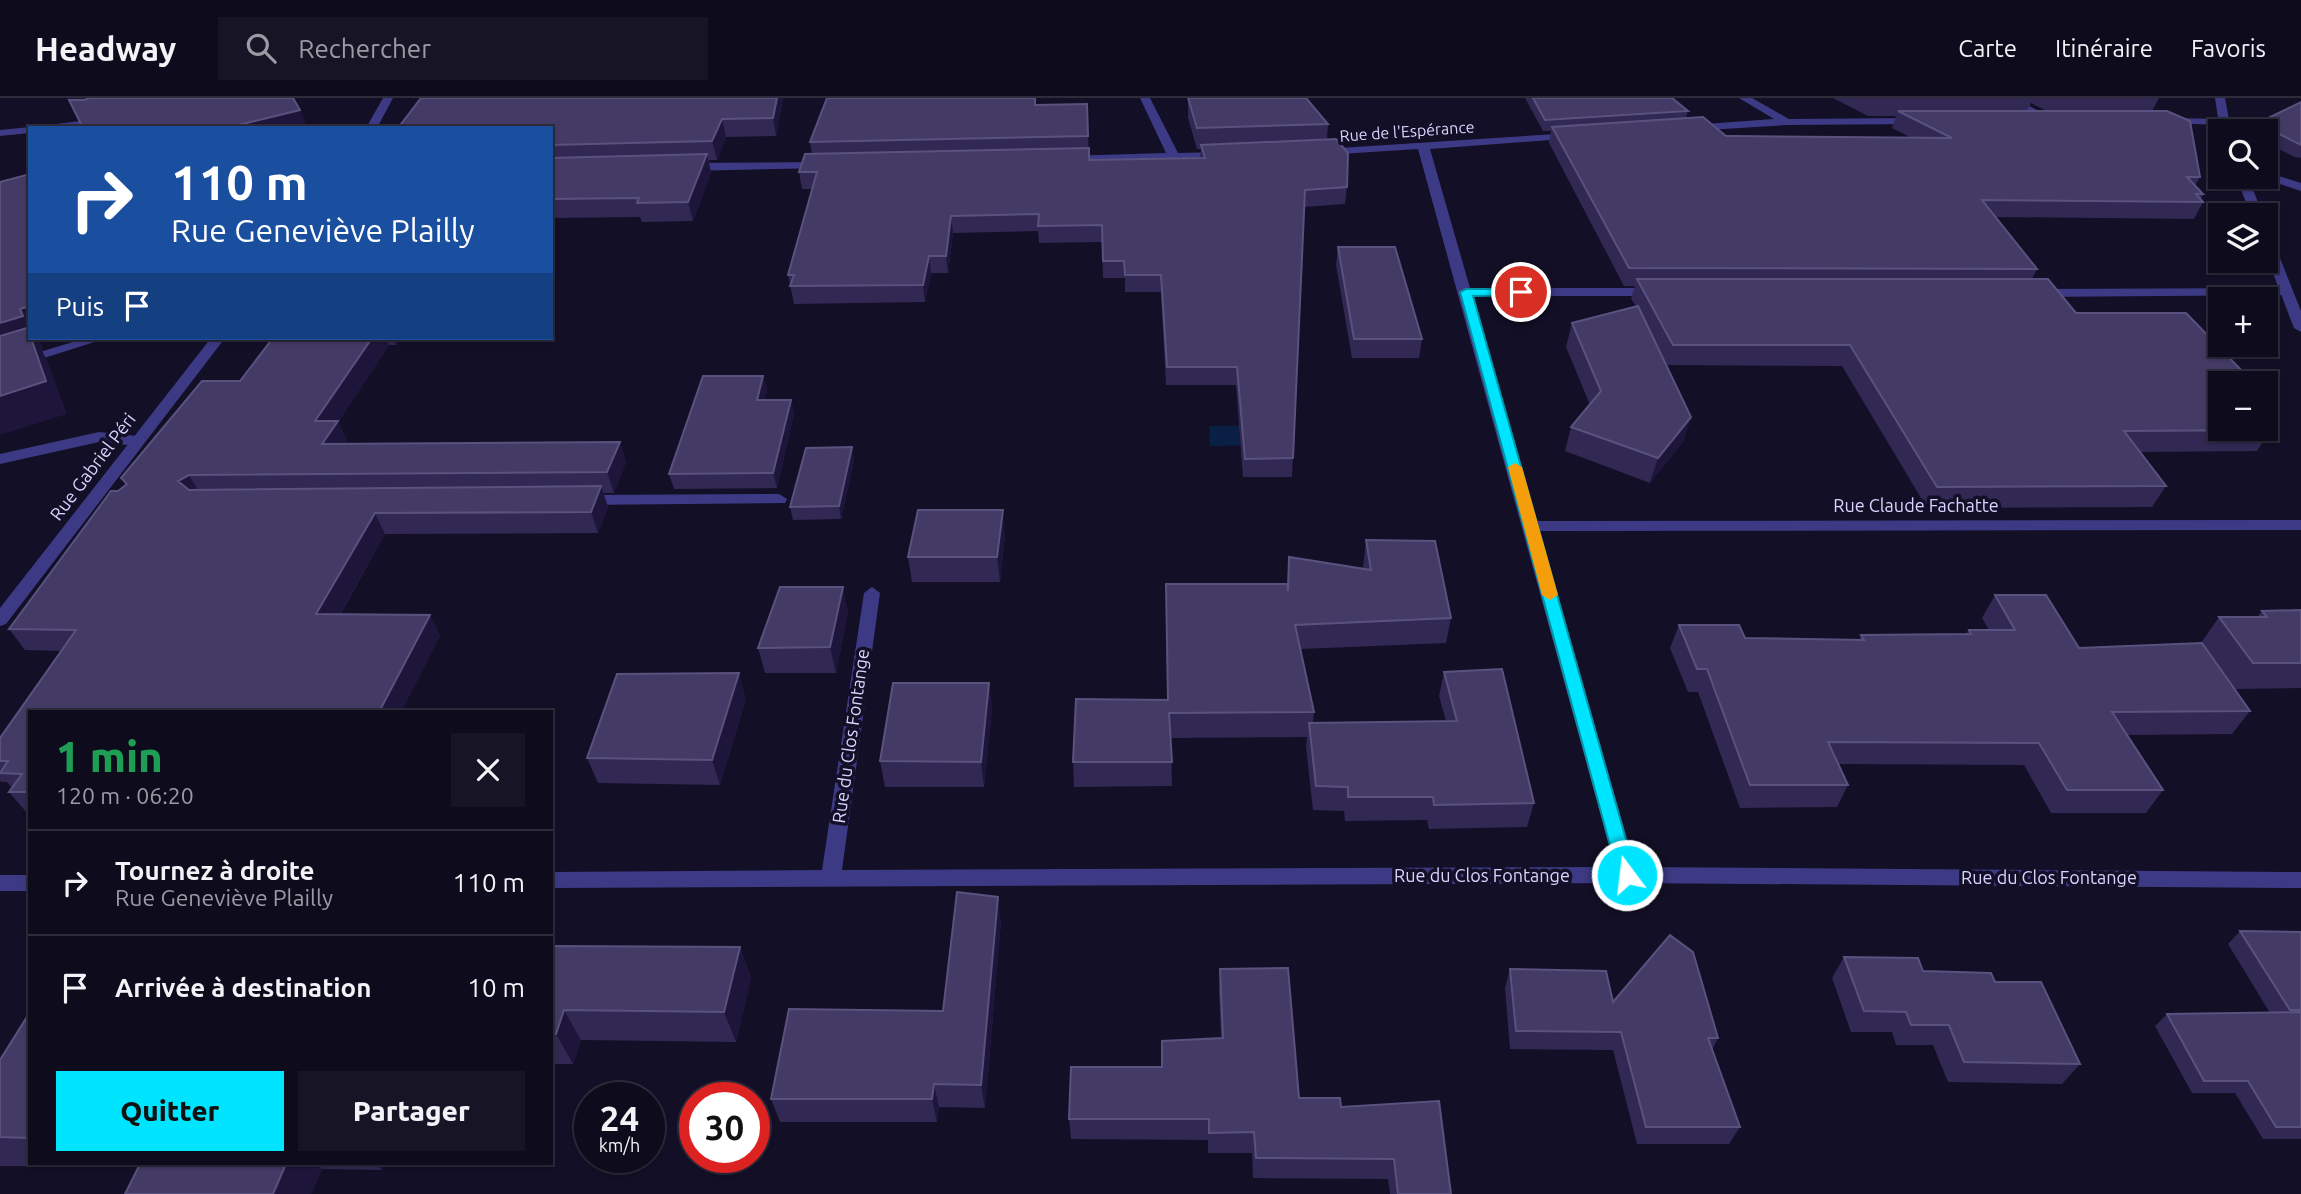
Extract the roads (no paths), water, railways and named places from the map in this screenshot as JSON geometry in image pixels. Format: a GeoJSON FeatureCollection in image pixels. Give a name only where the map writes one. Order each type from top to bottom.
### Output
{"type":"FeatureCollection","features":[{"type":"Feature","properties":{"kind":"street"},"geometry":{"type":"LineString","coordinates":[[372,126],[388,98]]}},
{"type":"Feature","properties":{"kind":"street"},"geometry":{"type":"LineString","coordinates":[[1145,98],[1174,157]]}},
{"type":"Feature","properties":{"kind":"street"},"geometry":{"type":"LineString","coordinates":[[1744,98],[1787,122]]}},
{"type":"Feature","properties":{"kind":"street"},"geometry":{"type":"LineString","coordinates":[[2006,98],[2050,120]]}},
{"type":"Feature","properties":{"kind":"street"},"geometry":{"type":"LineString","coordinates":[[2220,98],[2223,119]]}},
{"type":"Feature","properties":{"kind":"street"},"geometry":{"type":"LineString","coordinates":[[64,126],[112,120]]}},
{"type":"Feature","properties":{"kind":"street"},"geometry":{"type":"LineString","coordinates":[[2022,120],[2063,120]]}},
{"type":"Feature","properties":{"kind":"street"},"geometry":{"type":"LineString","coordinates":[[1678,129],[1787,122],[1925,121]]}},
{"type":"Feature","properties":{"kind":"street"},"geometry":{"type":"LineString","coordinates":[[2154,121],[2208,126]]}},
{"type":"Feature","properties":{"kind":"street"},"geometry":{"type":"LineString","coordinates":[[0,133],[28,130]]}},
{"type":"Feature","properties":{"kind":"street","name":"Rue de l'Espérance"},"geometry":{"type":"LineString","coordinates":[[1312,153],[1584,135]]}},
{"type":"Feature","properties":{"kind":"street"},"geometry":{"type":"LineString","coordinates":[[1423,145],[1627,875]]}},
{"type":"Feature","properties":{"kind":"street"},"geometry":{"type":"LineString","coordinates":[[1050,159],[1232,155]]}},
{"type":"Feature","properties":{"kind":"street"},"geometry":{"type":"LineString","coordinates":[[676,167],[842,164]]}},
{"type":"Feature","properties":{"kind":"street"},"geometry":{"type":"LineString","coordinates":[[2278,179],[2301,187]]}},
{"type":"Feature","properties":{"kind":"street"},"geometry":{"type":"LineString","coordinates":[[2278,272],[2301,328]]}},
{"type":"Feature","properties":{"kind":"street"},"geometry":{"type":"LineString","coordinates":[[1466,292],[1673,292]]}},
{"type":"Feature","properties":{"kind":"street"},"geometry":{"type":"LineString","coordinates":[[2017,293],[2285,292]]}},
{"type":"Feature","properties":{"kind":"street"},"geometry":{"type":"LineString","coordinates":[[0,368],[93,340]]}},
{"type":"Feature","properties":{"kind":"street","name":"Rue Gabriel Péri"},"geometry":{"type":"LineString","coordinates":[[0,620],[216,340]]}},
{"type":"Feature","properties":{"kind":"street"},"geometry":{"type":"LineString","coordinates":[[0,459],[99,437],[136,441]]}},
{"type":"Feature","properties":{"kind":"street"},"geometry":{"type":"LineString","coordinates":[[559,500],[779,499]]}},
{"type":"Feature","properties":{"kind":"street"},"geometry":{"type":"LineString","coordinates":[[89,504],[116,504]]}},
{"type":"Feature","properties":{"kind":"street","name":"Rue Claude Fachatte"},"geometry":{"type":"LineString","coordinates":[[1531,526],[2301,525]]}},
{"type":"Feature","properties":{"kind":"street","name":"Rue du Clos Fontange"},"geometry":{"type":"LineString","coordinates":[[831,879],[872,593]]}},
{"type":"Feature","properties":{"kind":"street","name":"Rue du Clos Fontange"},"geometry":{"type":"LineString","coordinates":[[553,880],[1627,875],[2301,880]]}},
{"type":"Feature","properties":{"kind":"street"},"geometry":{"type":"LineString","coordinates":[[0,883],[28,883]]}},
{"type":"Feature","properties":{"kind":"water"},"geometry":{"type":"Polygon","coordinates":[[[1275,425],[1277,445],[1210,446],[1209,426],[1275,425]]]}}]}
